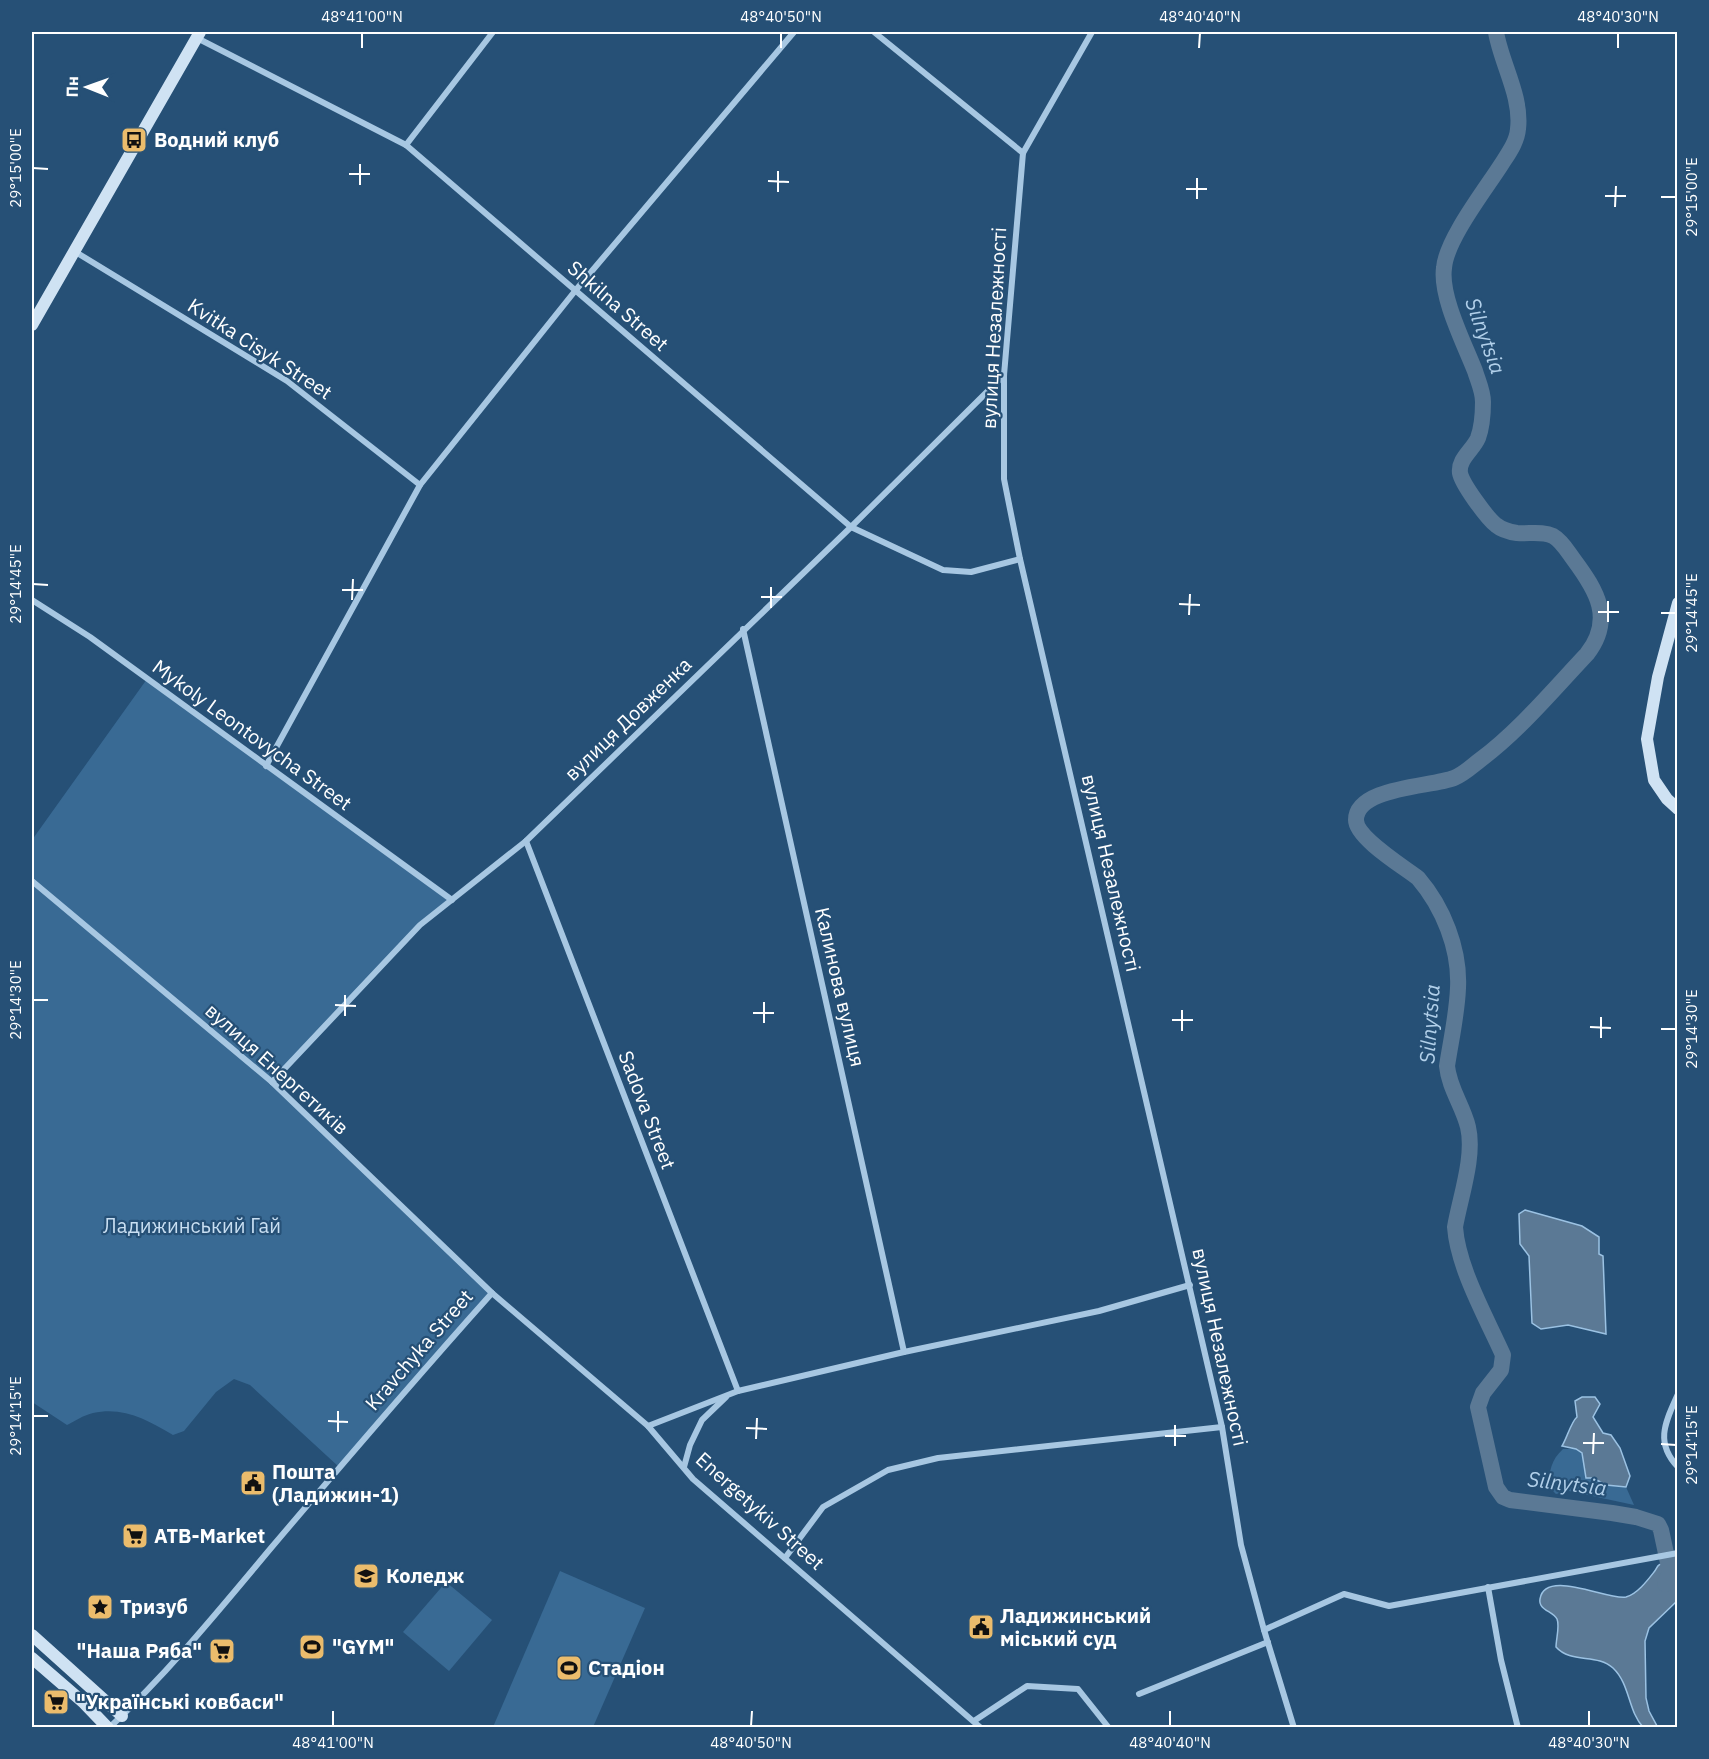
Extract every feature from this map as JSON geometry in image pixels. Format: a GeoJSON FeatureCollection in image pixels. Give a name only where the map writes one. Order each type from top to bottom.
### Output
{"type":"FeatureCollection","features":[{"type":"Feature","properties":{"kind":"street"},"geometry":{"type":"LineString","coordinates":[[406,146],[494,32]]}},
{"type":"Feature","properties":{"kind":"street"},"geometry":{"type":"LineString","coordinates":[[266,766],[420,485],[574,291],[794,32]]}},
{"type":"Feature","properties":{"kind":"street"},"geometry":{"type":"LineString","coordinates":[[874,32],[1023,153]]}},
{"type":"Feature","properties":{"kind":"street","name":"вулиця Незалежності"},"geometry":{"type":"LineString","coordinates":[[1092,32],[1023,153],[1004,375],[1004,479],[1020,559],[1222,1427],[1241,1545],[1294,1728]]}},
{"type":"Feature","properties":{"kind":"street"},"geometry":{"type":"LineString","coordinates":[[32,325],[199,34]]}},
{"type":"Feature","properties":{"kind":"street","name":"Shkilna Street"},"geometry":{"type":"LineString","coordinates":[[199,34],[406,146],[851,527],[943,570],[971,573],[1020,559]]}},
{"type":"Feature","properties":{"kind":"street","name":"Kvitka Cisyk Street"},"geometry":{"type":"LineString","coordinates":[[74,251],[287,381],[420,485]]}},
{"type":"Feature","properties":{"kind":"street","name":"вулиця Довженка"},"geometry":{"type":"LineString","coordinates":[[272,1082],[420,925],[526,841],[851,527],[1004,375]]}},
{"type":"Feature","properties":{"kind":"street","name":"Mykoly Leontovycha Street"},"geometry":{"type":"LineString","coordinates":[[32,600],[90,637],[452,900]]}},
{"type":"Feature","properties":{"kind":"street"},"geometry":{"type":"LineString","coordinates":[[1677,603],[1658,677],[1647,739],[1654,780],[1677,809]]}},
{"type":"Feature","properties":{"kind":"street","name":"Калинова вулиця"},"geometry":{"type":"LineString","coordinates":[[743,629],[904,1352]]}},
{"type":"Feature","properties":{"kind":"street","name":"Sadova Street"},"geometry":{"type":"LineString","coordinates":[[526,841],[738,1391]]}},
{"type":"Feature","properties":{"kind":"street","name":"вулиця Енергетиків"},"geometry":{"type":"LineString","coordinates":[[32,881],[272,1082],[492,1293]]}},
{"type":"Feature","properties":{"kind":"street"},"geometry":{"type":"LineString","coordinates":[[648,1426],[738,1391],[904,1352],[1098,1311],[1190,1285]]}},
{"type":"Feature","properties":{"kind":"street","name":"Energetykiv Street"},"geometry":{"type":"LineString","coordinates":[[492,1293],[648,1426],[693,1479],[981,1728]]}},
{"type":"Feature","properties":{"kind":"street","name":"Kravchyka Street"},"geometry":{"type":"LineString","coordinates":[[109,1728],[157,1680],[243,1583],[349,1455],[492,1293]]}},
{"type":"Feature","properties":{"kind":"street"},"geometry":{"type":"LineString","coordinates":[[1677,1394],[1664,1425],[1664,1442],[1671,1461],[1677,1467]]}},
{"type":"Feature","properties":{"kind":"street"},"geometry":{"type":"LineString","coordinates":[[684,1467],[690,1445],[702,1420],[728,1395]]}},
{"type":"Feature","properties":{"kind":"street"},"geometry":{"type":"LineString","coordinates":[[785,1558],[823,1507],[888,1470],[938,1458],[1222,1427]]}},
{"type":"Feature","properties":{"kind":"street"},"geometry":{"type":"LineString","coordinates":[[1264,1630],[1344,1594],[1389,1606],[1677,1553]]}},
{"type":"Feature","properties":{"kind":"street"},"geometry":{"type":"LineString","coordinates":[[1488,1587],[1501,1660],[1518,1728]]}},
{"type":"Feature","properties":{"kind":"street"},"geometry":{"type":"LineString","coordinates":[[32,1635],[122,1716]]}},
{"type":"Feature","properties":{"kind":"street"},"geometry":{"type":"LineString","coordinates":[[1138,1694],[1268,1642]]}},
{"type":"Feature","properties":{"kind":"street"},"geometry":{"type":"LineString","coordinates":[[32,1658],[109,1728]]}},
{"type":"Feature","properties":{"kind":"street"},"geometry":{"type":"LineString","coordinates":[[974,1721],[1027,1686],[1078,1689],[1109,1728]]}},
{"type":"Feature","properties":{"kind":"green space","name":"Ладижинський Гай"},"geometry":{"type":"Polygon","coordinates":[[[147,679],[452,900],[421,924],[272,1082],[492,1293],[339,1467],[250,1385],[234,1379],[216,1392],[184,1431],[173,1435],[145,1420],[115,1411],[90,1414],[67,1425],[32,1402],[32,840],[147,679]]]}},
{"type":"Feature","properties":{"kind":"green space"},"geometry":{"type":"Polygon","coordinates":[[[1563,1449],[1576,1449],[1582,1453],[1587,1478],[1593,1478],[1606,1485],[1626,1487],[1634,1505],[1569,1491],[1556,1494],[1549,1487],[1550,1471],[1553,1462],[1563,1449]]]}},
{"type":"Feature","properties":{"kind":"green space","name":"Стадіон"},"geometry":{"type":"Polygon","coordinates":[[[560,1571],[645,1608],[593,1727],[493,1727],[560,1571]]]}},
{"type":"Feature","properties":{"kind":"green space"},"geometry":{"type":"Polygon","coordinates":[[[446,1582],[492,1620],[449,1671],[403,1632],[446,1582]]]}},
{"type":"Feature","properties":{"kind":"shaded area"},"geometry":{"type":"Polygon","coordinates":[[[1525,1210],[1582,1226],[1599,1237],[1599,1254],[1603,1256],[1606,1334],[1568,1325],[1541,1329],[1532,1323],[1529,1256],[1520,1244],[1519,1214],[1525,1210]]]}},
{"type":"Feature","properties":{"kind":"shaded area"},"geometry":{"type":"Polygon","coordinates":[[[1582,1397],[1595,1397],[1600,1404],[1593,1417],[1603,1433],[1611,1435],[1620,1448],[1630,1476],[1626,1487],[1606,1485],[1593,1478],[1586,1478],[1582,1453],[1562,1446],[1577,1417],[1575,1401],[1582,1397]]]}},
{"type":"Feature","properties":{"kind":"shaded area"},"geometry":{"type":"Polygon","coordinates":[[[1677,1561],[1677,1601],[1649,1628],[1645,1641],[1646,1698],[1649,1711],[1657,1726],[1643,1727],[1634,1713],[1619,1674],[1613,1668],[1607,1663],[1569,1655],[1556,1647],[1557,1619],[1541,1606],[1540,1599],[1544,1590],[1553,1586],[1579,1588],[1626,1597],[1642,1587],[1659,1565],[1677,1561]]]}},
{"type":"Feature","properties":{"kind":"waterway","name":"Silnytsia"},"geometry":{"type":"LineString","coordinates":[[1496,32],[1517,104],[1517,134],[1509,152],[1459,230],[1446,257],[1444,268],[1449,306],[1475,371],[1483,398],[1479,434],[1461,463],[1460,473],[1475,500],[1498,527],[1517,533],[1549,534],[1562,544],[1590,583],[1595,594],[1601,617],[1600,629],[1587,654],[1549,695],[1509,736],[1468,770],[1454,778],[1381,795],[1368,801],[1359,809],[1356,820],[1358,827],[1372,843],[1418,878],[1427,889],[1448,929],[1456,958],[1457,998],[1447,1066],[1450,1082],[1468,1127],[1470,1151],[1455,1227],[1461,1259],[1503,1355],[1501,1370],[1483,1393],[1478,1407],[1496,1487],[1503,1497],[1510,1500],[1612,1513],[1658,1524],[1670,1572],[1665,1584]]}},
{"type":"Feature","properties":{"kind":"place","name":"Водний клуб"},"geometry":{"type":"Point","coordinates":[134,140]}},
{"type":"Feature","properties":{"kind":"place","name":"Пошта (Ладижин-1)"},"geometry":{"type":"Point","coordinates":[253,1483]}},
{"type":"Feature","properties":{"kind":"place","name":"ATB-Market"},"geometry":{"type":"Point","coordinates":[135,1536]}},
{"type":"Feature","properties":{"kind":"place","name":"Коледж"},"geometry":{"type":"Point","coordinates":[366,1576]}},
{"type":"Feature","properties":{"kind":"place","name":"Тризуб"},"geometry":{"type":"Point","coordinates":[100,1607]}},
{"type":"Feature","properties":{"kind":"place","name":"Ладижинський міський суд"},"geometry":{"type":"Point","coordinates":[981,1627]}},
{"type":"Feature","properties":{"kind":"place","name":"\"GYM\""},"geometry":{"type":"Point","coordinates":[312,1647]}},
{"type":"Feature","properties":{"kind":"place","name":"\"Наша Ряба\""},"geometry":{"type":"Point","coordinates":[222,1651]}},
{"type":"Feature","properties":{"kind":"place","name":"Стадіон"},"geometry":{"type":"Point","coordinates":[569,1668]}},
{"type":"Feature","properties":{"kind":"place","name":"\"Українські ковбаси\""},"geometry":{"type":"Point","coordinates":[56,1702]}}]}
